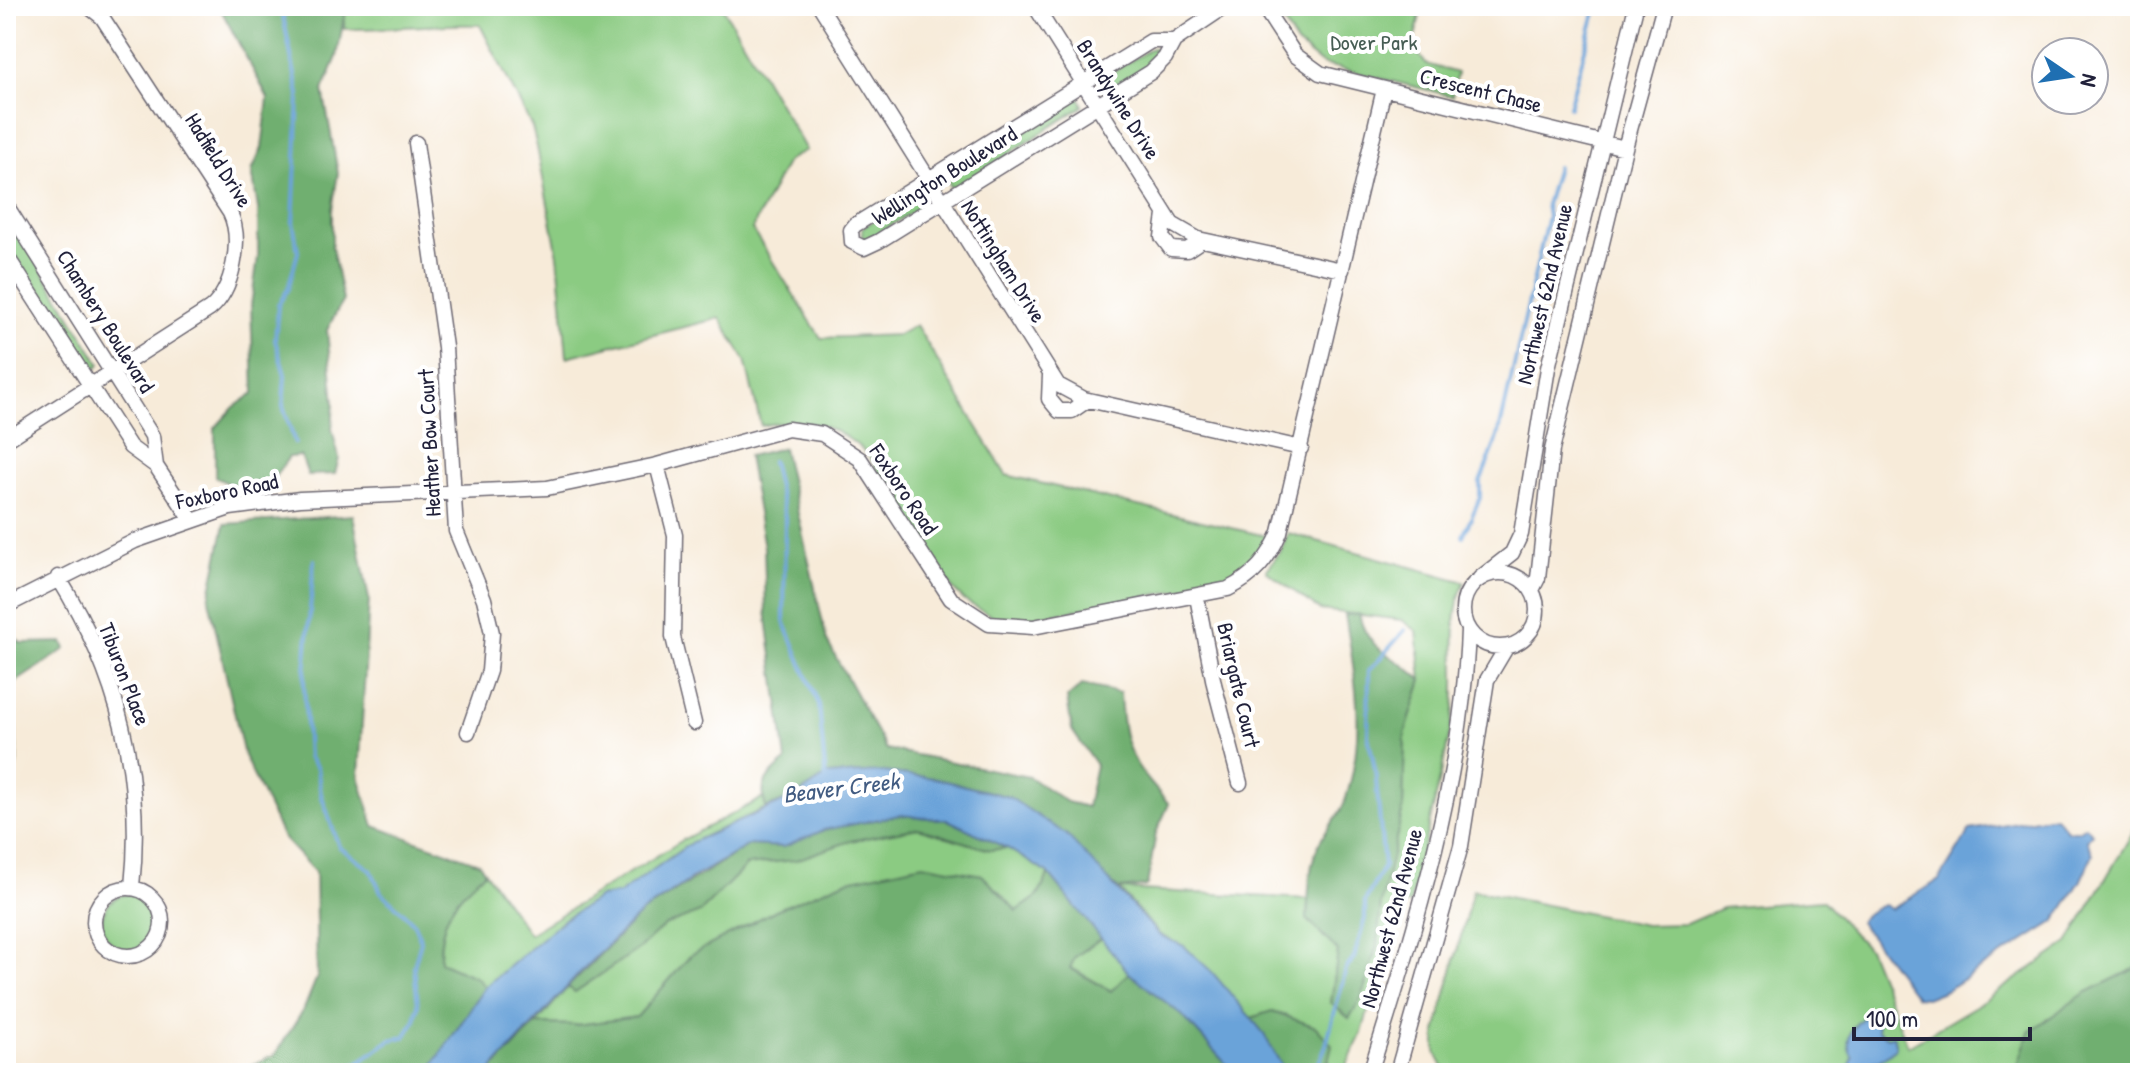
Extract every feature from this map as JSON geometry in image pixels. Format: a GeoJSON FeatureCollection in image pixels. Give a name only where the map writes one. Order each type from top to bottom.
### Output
{"type":"FeatureCollection","features":[{"type":"Feature","properties":{"kind":"street","name":"Hadfield Drive"},"geometry":{"type":"LineString","coordinates":[[6,440],[218,302],[228,284],[236,233],[230,213],[102,17],[88,6]]}},
{"type":"Feature","properties":{"kind":"street","name":"Nottingham Drive"},"geometry":{"type":"LineString","coordinates":[[820,6],[1050,375],[1068,392],[1088,400],[1301,448]]}},
{"type":"Feature","properties":{"kind":"street","name":"Brandywine Drive"},"geometry":{"type":"LineString","coordinates":[[1035,6],[1165,215],[1182,232],[1202,240],[1342,270]]}},
{"type":"Feature","properties":{"kind":"street","name":"Wellington Boulevard"},"geometry":{"type":"LineString","coordinates":[[1174,41],[1151,41],[1082,82],[855,225],[851,230],[852,242],[857,246],[869,246],[942,203],[1161,64],[1174,41],[1226,6]]}},
{"type":"Feature","properties":{"kind":"street","name":"Crescent Chase"},"geometry":{"type":"LineString","coordinates":[[1263,6],[1285,41],[1306,65],[1336,79],[1625,148]]}},
{"type":"Feature","properties":{"kind":"street","name":"Northwest 62nd Avenue"},"geometry":{"type":"LineString","coordinates":[[1480,578],[1512,553],[1521,534],[1548,368],[1636,6]]}},
{"type":"Feature","properties":{"kind":"street","name":"Northwest 62nd Avenue"},"geometry":{"type":"LineString","coordinates":[[1532,590],[1540,570],[1552,450],[1625,148],[1664,6]]}},
{"type":"Feature","properties":{"kind":"street","name":"Foxboro Road"},"geometry":{"type":"LineString","coordinates":[[6,606],[58,577],[191,519],[267,502],[547,488],[657,465],[788,429],[805,430],[835,439],[849,448],[869,471],[951,599],[989,624],[1023,628],[1197,597],[1242,582],[1265,561],[1280,532],[1384,89]]}},
{"type":"Feature","properties":{"kind":"street","name":"Heather Bow Court"},"geometry":{"type":"LineString","coordinates":[[416,143],[441,312],[456,531],[484,599],[492,633],[489,671],[468,732]]}},
{"type":"Feature","properties":{"kind":"street","name":"Chambery Boulevard"},"geometry":{"type":"LineString","coordinates":[[6,205],[152,436],[156,466]]}},
{"type":"Feature","properties":{"kind":"street","name":"Brandywine Drive"},"geometry":{"type":"LineString","coordinates":[[1165,215],[1162,237],[1171,249],[1187,250],[1202,240]]}},
{"type":"Feature","properties":{"kind":"street","name":"Chambery Boulevard"},"geometry":{"type":"LineString","coordinates":[[6,255],[130,447],[156,466],[191,519]]}},
{"type":"Feature","properties":{"kind":"street","name":"Nottingham Drive"},"geometry":{"type":"LineString","coordinates":[[1050,375],[1049,399],[1059,411],[1072,411],[1088,400]]}},
{"type":"Feature","properties":{"kind":"street"},"geometry":{"type":"LineString","coordinates":[[657,465],[675,535],[673,637],[694,723]]}},
{"type":"Feature","properties":{"kind":"street"},"geometry":{"type":"LineString","coordinates":[[1397,1073],[1461,846],[1487,680],[1506,648],[1520,642],[1537,619],[1537,604],[1532,590],[1509,573],[1494,573],[1480,578],[1469,588],[1463,602],[1463,616],[1468,630],[1478,641],[1506,648]]}},
{"type":"Feature","properties":{"kind":"street","name":"Tiburon Place"},"geometry":{"type":"LineString","coordinates":[[58,577],[107,678],[125,731],[136,797],[132,887]]}},
{"type":"Feature","properties":{"kind":"street","name":"Briargate Court"},"geometry":{"type":"LineString","coordinates":[[1197,597],[1214,684],[1240,783]]}},
{"type":"Feature","properties":{"kind":"street","name":"Northwest 62nd Avenue"},"geometry":{"type":"LineString","coordinates":[[1370,1073],[1394,997],[1454,758],[1465,685],[1468,630]]}},
{"type":"Feature","properties":{"kind":"street"},"geometry":{"type":"LineString","coordinates":[[132,887],[150,894],[163,919],[153,946],[127,956],[101,944],[93,918],[106,895],[132,887]]}},
{"type":"Feature","properties":{"kind":"green space"},"geometry":{"type":"Polygon","coordinates":[[[219,6],[298,9],[299,6],[346,6],[337,57],[323,90],[338,173],[332,210],[332,248],[343,300],[327,330],[334,403],[332,429],[339,458],[335,474],[308,475],[301,456],[289,457],[271,482],[229,484],[215,477],[215,428],[234,407],[254,393],[251,305],[258,257],[258,209],[252,171],[262,148],[268,98],[219,6]]]}},
{"type":"Feature","properties":{"kind":"green space"},"geometry":{"type":"Polygon","coordinates":[[[346,6],[722,6],[806,150],[787,161],[752,229],[821,338],[898,335],[916,325],[1006,475],[1270,537],[1265,546],[1248,566],[1216,583],[1023,620],[992,616],[965,601],[953,589],[868,455],[856,444],[819,425],[791,422],[761,426],[745,360],[720,318],[567,357],[558,256],[532,127],[480,25],[344,29],[346,6]]]}},
{"type":"Feature","properties":{"kind":"green space","name":"Dover Park"},"geometry":{"type":"Polygon","coordinates":[[[1273,6],[1422,6],[1413,46],[1426,64],[1457,73],[1452,96],[1322,64],[1297,44],[1273,6]]]}},
{"type":"Feature","properties":{"kind":"green space"},"geometry":{"type":"Polygon","coordinates":[[[1152,48],[1158,49],[1161,57],[1110,91],[1103,89],[1102,78],[1152,48]]]}},
{"type":"Feature","properties":{"kind":"green space"},"geometry":{"type":"Polygon","coordinates":[[[1071,97],[1080,98],[1083,106],[956,188],[949,186],[948,175],[1071,97]]]}},
{"type":"Feature","properties":{"kind":"green space"},"geometry":{"type":"Polygon","coordinates":[[[920,192],[926,194],[928,202],[866,241],[863,239],[862,228],[920,192]]]}},
{"type":"Feature","properties":{"kind":"green space"},"geometry":{"type":"Polygon","coordinates":[[[6,212],[100,364],[96,369],[85,367],[6,242],[6,212]]]}},
{"type":"Feature","properties":{"kind":"green space"},"geometry":{"type":"Polygon","coordinates":[[[783,448],[827,641],[886,749],[1029,777],[1067,802],[1087,807],[1096,765],[1072,730],[1067,698],[1082,685],[1120,693],[1131,754],[1169,804],[1156,833],[1147,886],[1119,889],[1009,797],[934,778],[883,772],[828,775],[796,796],[766,808],[763,792],[766,781],[786,761],[766,611],[764,547],[748,456],[783,448]]]}},
{"type":"Feature","properties":{"kind":"green space"},"geometry":{"type":"Polygon","coordinates":[[[353,515],[369,599],[359,776],[374,826],[479,863],[485,872],[464,891],[450,911],[442,934],[440,962],[477,978],[485,987],[428,1073],[234,1073],[275,1055],[304,1009],[317,977],[315,872],[283,838],[244,756],[209,599],[225,524],[353,515]]]}},
{"type":"Feature","properties":{"kind":"green space"},"geometry":{"type":"Polygon","coordinates":[[[1288,533],[1465,582],[1456,612],[1453,716],[1410,904],[1398,904],[1362,1033],[1343,1073],[1325,1073],[1330,1063],[1316,1027],[1272,1011],[1251,1018],[1184,946],[1160,935],[1119,889],[1308,899],[1307,919],[1338,951],[1331,1003],[1349,1018],[1361,999],[1377,946],[1381,903],[1403,808],[1405,734],[1422,680],[1417,631],[1402,620],[1320,610],[1266,571],[1281,551],[1288,533]]]}},
{"type":"Feature","properties":{"kind":"green space"},"geometry":{"type":"Polygon","coordinates":[[[1359,614],[1363,627],[1376,646],[1422,680],[1405,734],[1403,808],[1381,903],[1377,946],[1361,999],[1349,1018],[1331,1003],[1338,951],[1307,919],[1312,863],[1321,840],[1344,805],[1356,752],[1357,707],[1345,615],[1359,614]]]}},
{"type":"Feature","properties":{"kind":"green space"},"geometry":{"type":"Polygon","coordinates":[[[6,629],[21,643],[63,642],[66,649],[13,684],[17,761],[6,807],[6,629]]]}},
{"type":"Feature","properties":{"kind":"green space"},"geometry":{"type":"Polygon","coordinates":[[[763,798],[766,808],[692,842],[619,894],[600,897],[563,920],[485,987],[477,978],[440,962],[442,934],[450,911],[464,891],[485,872],[529,934],[686,838],[763,798]]]}},
{"type":"Feature","properties":{"kind":"green space"},"geometry":{"type":"Polygon","coordinates":[[[900,815],[948,820],[1007,848],[990,850],[918,828],[850,841],[796,860],[747,865],[700,912],[664,926],[641,947],[575,992],[568,987],[641,913],[749,845],[784,847],[824,830],[900,815]]]}},
{"type":"Feature","properties":{"kind":"green space"},"geometry":{"type":"Polygon","coordinates":[[[2140,820],[2140,966],[2085,993],[2018,1065],[2023,1073],[1859,1073],[1862,1063],[1872,1063],[1887,1037],[1878,1030],[1878,1018],[1864,1017],[1852,1028],[1854,1057],[1847,1073],[1446,1073],[1436,1053],[1436,1032],[1473,890],[1645,925],[1686,924],[1722,908],[1822,900],[1869,950],[1908,1046],[1984,1001],[2068,943],[2140,820]]]}},
{"type":"Feature","properties":{"kind":"green space"},"geometry":{"type":"Polygon","coordinates":[[[918,828],[990,850],[1007,848],[1049,874],[1038,896],[1017,911],[982,875],[848,880],[776,910],[691,955],[637,1017],[576,1025],[536,1024],[568,987],[575,992],[641,947],[664,926],[700,912],[747,865],[796,859],[850,841],[918,828]]]}},
{"type":"Feature","properties":{"kind":"green space"},"geometry":{"type":"Polygon","coordinates":[[[923,864],[982,875],[1017,911],[1038,896],[1049,874],[1101,938],[1075,957],[1070,968],[1111,991],[1129,973],[1182,1015],[1234,1073],[489,1073],[536,1024],[576,1025],[637,1017],[691,955],[776,910],[848,880],[923,864]]]}},
{"type":"Feature","properties":{"kind":"green space"},"geometry":{"type":"Polygon","coordinates":[[[130,894],[150,902],[158,922],[150,942],[130,950],[110,942],[102,922],[110,902],[130,894]]]}},
{"type":"Feature","properties":{"kind":"green space"},"geometry":{"type":"Polygon","coordinates":[[[1101,938],[1129,973],[1112,991],[1070,967],[1075,957],[1101,938]]]}},
{"type":"Feature","properties":{"kind":"green space"},"geometry":{"type":"Polygon","coordinates":[[[2140,966],[2140,1073],[2023,1073],[2018,1065],[2029,1032],[2085,993],[2140,966]]]}},
{"type":"Feature","properties":{"kind":"green space"},"geometry":{"type":"Polygon","coordinates":[[[1272,1011],[1316,1027],[1332,1045],[1325,1073],[1286,1073],[1251,1018],[1272,1011]]]}},
{"type":"Feature","properties":{"kind":"water","name":"Beaver Creek"},"geometry":{"type":"Polygon","coordinates":[[[883,772],[934,778],[1009,797],[1067,835],[1159,935],[1184,946],[1212,972],[1262,1031],[1286,1073],[1234,1073],[1182,1015],[1129,973],[1049,874],[1007,848],[948,820],[900,815],[824,830],[784,847],[749,845],[641,913],[586,966],[489,1073],[428,1073],[485,987],[563,920],[600,897],[619,894],[692,842],[796,796],[828,775],[883,772]]]}},
{"type":"Feature","properties":{"kind":"water"},"geometry":{"type":"Polygon","coordinates":[[[2055,816],[2068,831],[2078,831],[2085,826],[2092,833],[2087,840],[2093,854],[2080,882],[2054,922],[1946,990],[1926,998],[1916,997],[1860,922],[1862,919],[1881,906],[1891,909],[1939,880],[1970,830],[2055,816]]]}},
{"type":"Feature","properties":{"kind":"water"},"geometry":{"type":"Polygon","coordinates":[[[1875,1013],[1878,1030],[1887,1037],[1893,1035],[1896,1048],[1879,1061],[1862,1063],[1859,1073],[1847,1073],[1853,1057],[1849,1043],[1852,1030],[1862,1019],[1875,1013]]]}},
{"type":"Feature","properties":{"kind":"waterway"},"geometry":{"type":"LineString","coordinates":[[281,6],[299,95],[293,222],[298,252],[288,289],[278,305],[275,340],[285,375],[283,406],[295,443]]}},
{"type":"Feature","properties":{"kind":"waterway"},"geometry":{"type":"LineString","coordinates":[[1569,107],[1597,6]]}},
{"type":"Feature","properties":{"kind":"waterway"},"geometry":{"type":"LineString","coordinates":[[1463,536],[1480,498],[1480,482],[1498,437],[1548,216],[1546,205],[1557,167]]}},
{"type":"Feature","properties":{"kind":"waterway","name":"Beaver Creek"},"geometry":{"type":"LineString","coordinates":[[772,461],[785,517],[784,621],[819,705],[826,781]]}},
{"type":"Feature","properties":{"kind":"waterway"},"geometry":{"type":"LineString","coordinates":[[314,560],[304,684],[308,757],[317,768],[321,794],[339,847],[371,870],[381,892],[413,922],[421,941],[414,966],[418,1005],[415,1021],[405,1037],[390,1040],[344,1073]]}},
{"type":"Feature","properties":{"kind":"waterway"},"geometry":{"type":"LineString","coordinates":[[1315,1073],[1326,1045],[1346,969],[1354,958],[1365,918],[1365,901],[1384,866],[1375,769],[1368,736],[1369,671],[1405,630]]}}]}
